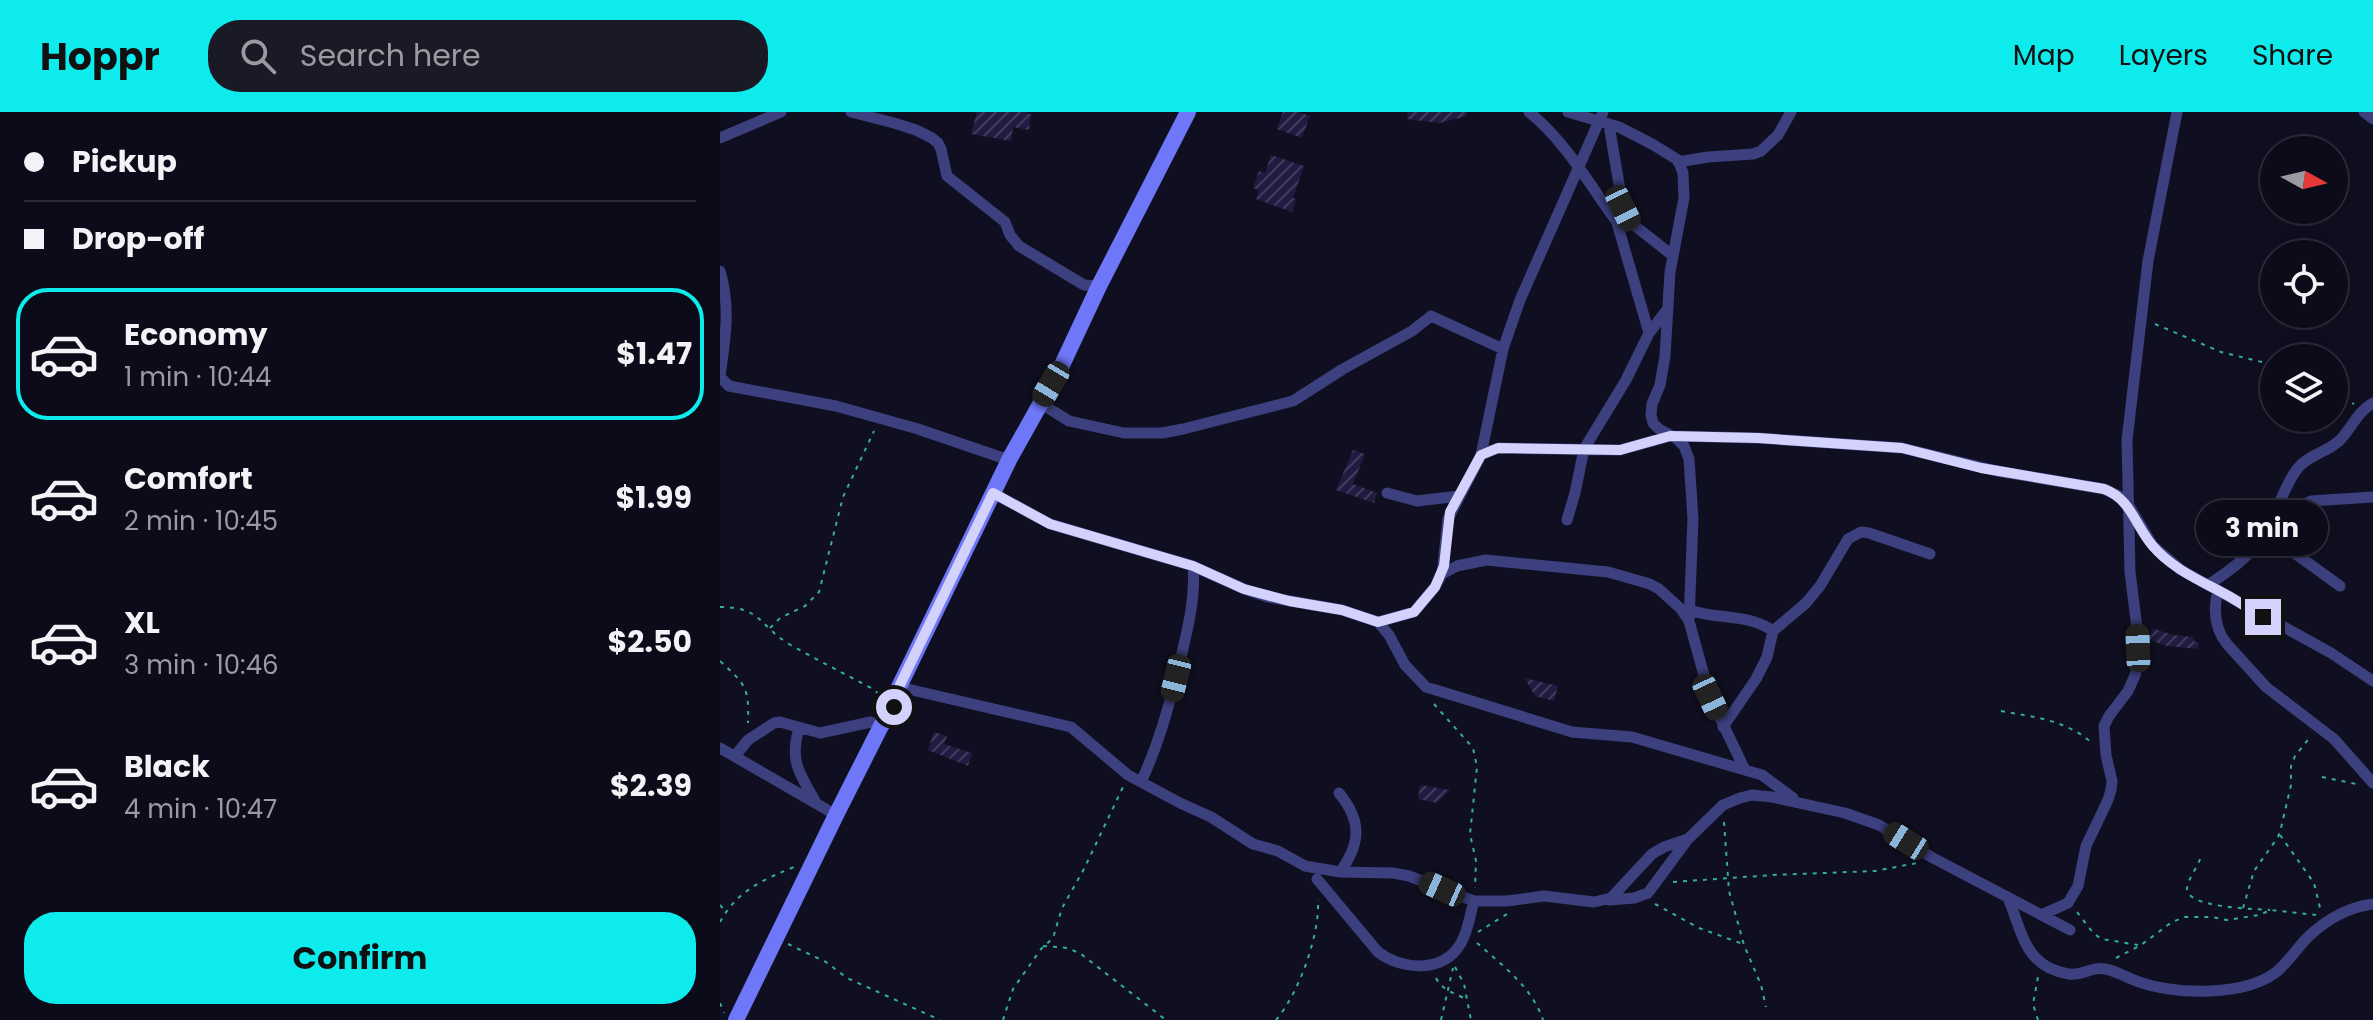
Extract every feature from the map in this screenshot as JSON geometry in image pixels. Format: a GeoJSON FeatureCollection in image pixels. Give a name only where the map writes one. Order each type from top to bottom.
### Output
{"type":"FeatureCollection","features":[{"type":"Feature","properties":{"kind":"main road"},"geometry":{"type":"LineString","coordinates":[[736,1020],[836,815],[881,726],[894,707],[899,687],[1010,458],[1062,365],[1188,112]]}},
{"type":"Feature","properties":{"kind":"street"},"geometry":{"type":"LineString","coordinates":[[720,138],[781,112]]}},
{"type":"Feature","properties":{"kind":"street"},"geometry":{"type":"LineString","coordinates":[[851,112],[916,130],[932,138],[941,149],[947,176],[1005,222],[1019,246],[1084,285],[1099,286]]}},
{"type":"Feature","properties":{"kind":"street"},"geometry":{"type":"LineString","coordinates":[[1529,112],[1546,126],[1579,166],[1617,223],[1649,333]]}},
{"type":"Feature","properties":{"kind":"street"},"geometry":{"type":"LineString","coordinates":[[1568,112],[1604,117],[1678,162],[1683,173],[1684,198],[1672,255],[1665,356],[1651,415],[1653,423],[1684,446],[1689,459],[1693,519],[1689,616],[1710,697],[1745,770]]}},
{"type":"Feature","properties":{"kind":"street"},"geometry":{"type":"LineString","coordinates":[[1678,162],[1761,151],[1778,135],[1791,112]]}},
{"type":"Feature","properties":{"kind":"street"},"geometry":{"type":"LineString","coordinates":[[2041,915],[2068,903],[2078,886],[2086,846],[2108,800],[2112,781],[2106,755],[2106,720],[2128,691],[2136,673],[2137,628],[2130,572],[2127,440],[2148,261],[2177,112]]}},
{"type":"Feature","properties":{"kind":"street"},"geometry":{"type":"LineString","coordinates":[[2364,112],[2373,119]]}},
{"type":"Feature","properties":{"kind":"street"},"geometry":{"type":"LineString","coordinates":[[1378,622],[1414,612],[1442,574],[1448,519],[1481,455],[1503,349],[1520,300],[1604,117]]}},
{"type":"Feature","properties":{"kind":"street"},"geometry":{"type":"LineString","coordinates":[[1604,117],[1623,208],[1630,222],[1672,255]]}},
{"type":"Feature","properties":{"kind":"street"},"geometry":{"type":"LineString","coordinates":[[1617,223],[1620,193]]}},
{"type":"Feature","properties":{"kind":"street"},"geometry":{"type":"LineString","coordinates":[[720,271],[728,320],[720,377],[729,386],[816,401],[1010,458]]}},
{"type":"Feature","properties":{"kind":"street"},"geometry":{"type":"LineString","coordinates":[[1567,520],[1584,449],[1626,380],[1649,333],[1667,310]]}},
{"type":"Feature","properties":{"kind":"street"},"geometry":{"type":"LineString","coordinates":[[1040,403],[1069,421],[1124,433],[1162,433],[1293,401],[1412,331],[1431,316],[1503,349]]}},
{"type":"Feature","properties":{"kind":"street"},"geometry":{"type":"LineString","coordinates":[[2213,588],[2247,557],[2262,538],[2301,463],[2336,445],[2370,405]]}},
{"type":"Feature","properties":{"kind":"street"},"geometry":{"type":"LineString","coordinates":[[1481,455],[1498,448],[1620,450],[1670,436],[1758,438],[1902,448],[1997,471],[2104,489],[2119,496],[2129,506],[2153,546],[2181,570],[2331,653],[2373,681]]}},
{"type":"Feature","properties":{"kind":"street"},"geometry":{"type":"LineString","coordinates":[[993,493],[1050,524],[1193,566],[1244,589],[1342,610],[1378,622],[1389,635],[1405,665],[1426,687],[1572,732],[1632,737],[1762,775],[1797,801]]}},
{"type":"Feature","properties":{"kind":"street"},"geometry":{"type":"LineString","coordinates":[[1387,493],[1417,501],[1459,496]]}},
{"type":"Feature","properties":{"kind":"street"},"geometry":{"type":"LineString","coordinates":[[2272,519],[2311,501],[2373,497]]}},
{"type":"Feature","properties":{"kind":"street"},"geometry":{"type":"LineString","coordinates":[[1723,727],[1756,679],[1767,657],[1773,631],[1806,603],[1820,586],[1848,539],[1861,532],[1869,533],[1930,554]]}},
{"type":"Feature","properties":{"kind":"street"},"geometry":{"type":"LineString","coordinates":[[2262,538],[2286,547],[2340,586]]}},
{"type":"Feature","properties":{"kind":"street"},"geometry":{"type":"LineString","coordinates":[[1442,574],[1457,566],[1486,560],[1608,572],[1650,584],[1689,616],[1744,618],[1773,631]]}},
{"type":"Feature","properties":{"kind":"street"},"geometry":{"type":"LineString","coordinates":[[1141,782],[1164,724],[1181,654],[1192,605],[1193,566]]}},
{"type":"Feature","properties":{"kind":"street"},"geometry":{"type":"LineString","coordinates":[[2213,588],[2215,620],[2222,637],[2253,675],[2334,739],[2373,783]]}},
{"type":"Feature","properties":{"kind":"street"},"geometry":{"type":"LineString","coordinates":[[899,687],[1071,727],[1128,775],[1211,817],[1253,844],[1278,851],[1305,866],[1340,872],[1409,876],[1474,901],[1544,896],[1594,902],[1642,896],[1652,888],[1688,839],[1723,805],[1752,795],[1797,801],[1879,825],[1933,858],[2070,930]]}},
{"type":"Feature","properties":{"kind":"street"},"geometry":{"type":"LineString","coordinates":[[735,756],[748,740],[774,723],[820,733],[871,722],[881,726]]}},
{"type":"Feature","properties":{"kind":"street"},"geometry":{"type":"LineString","coordinates":[[799,728],[794,754],[796,763],[816,803]]}},
{"type":"Feature","properties":{"kind":"street"},"geometry":{"type":"LineString","coordinates":[[720,748],[836,815]]}},
{"type":"Feature","properties":{"kind":"street"},"geometry":{"type":"LineString","coordinates":[[1339,793],[1354,815],[1356,829],[1352,856],[1340,872]]}},
{"type":"Feature","properties":{"kind":"street"},"geometry":{"type":"LineString","coordinates":[[1603,901],[1617,893],[1652,854],[1688,839]]}},
{"type":"Feature","properties":{"kind":"street"},"geometry":{"type":"LineString","coordinates":[[1317,879],[1378,952],[1389,960],[1416,967],[1446,958],[1458,947],[1467,930],[1474,901]]}},
{"type":"Feature","properties":{"kind":"street"},"geometry":{"type":"LineString","coordinates":[[2008,898],[2032,956],[2045,965],[2070,974],[2082,974],[2094,968],[2114,971],[2137,982],[2190,991],[2235,989],[2257,983],[2277,972],[2308,937],[2337,915],[2373,904]]}},
{"type":"Feature","properties":{"kind":"path"},"geometry":{"type":"LineString","coordinates":[[2140,321],[2168,328],[2221,352],[2260,362]]}},
{"type":"Feature","properties":{"kind":"path"},"geometry":{"type":"LineString","coordinates":[[2348,401],[2370,405]]}},
{"type":"Feature","properties":{"kind":"path"},"geometry":{"type":"LineString","coordinates":[[770,628],[780,618],[805,606],[819,592],[843,497],[881,419]]}},
{"type":"Feature","properties":{"kind":"path"},"geometry":{"type":"LineString","coordinates":[[720,607],[750,611],[785,642],[873,689],[894,707]]}},
{"type":"Feature","properties":{"kind":"path"},"geometry":{"type":"LineString","coordinates":[[720,661],[738,678],[749,697],[748,740]]}},
{"type":"Feature","properties":{"kind":"path"},"geometry":{"type":"LineString","coordinates":[[1426,687],[1442,715],[1476,755],[1470,834],[1476,861],[1474,901]]}},
{"type":"Feature","properties":{"kind":"path"},"geometry":{"type":"LineString","coordinates":[[2001,711],[2072,727],[2106,755]]}},
{"type":"Feature","properties":{"kind":"path"},"geometry":{"type":"LineString","coordinates":[[2243,908],[2254,871],[2279,834],[2295,756],[2317,724]]}},
{"type":"Feature","properties":{"kind":"path"},"geometry":{"type":"LineString","coordinates":[[1003,1020],[1013,989],[1043,946],[1053,938],[1062,908],[1128,775]]}},
{"type":"Feature","properties":{"kind":"path"},"geometry":{"type":"LineString","coordinates":[[2322,777],[2359,784]]}},
{"type":"Feature","properties":{"kind":"path"},"geometry":{"type":"LineString","coordinates":[[1723,805],[1727,878],[1744,945],[1757,972],[1766,1007]]}},
{"type":"Feature","properties":{"kind":"path"},"geometry":{"type":"LineString","coordinates":[[2200,859],[2187,888],[2190,897],[2200,902],[2322,915],[2314,883],[2279,834]]}},
{"type":"Feature","properties":{"kind":"path"},"geometry":{"type":"LineString","coordinates":[[720,922],[735,898],[763,880],[815,858]]}},
{"type":"Feature","properties":{"kind":"path"},"geometry":{"type":"LineString","coordinates":[[1652,888],[1670,882],[1875,871],[1906,867],[1933,858]]}},
{"type":"Feature","properties":{"kind":"path"},"geometry":{"type":"LineString","coordinates":[[1276,1020],[1287,1006],[1310,950],[1317,925],[1317,879]]}},
{"type":"Feature","properties":{"kind":"path"},"geometry":{"type":"LineString","coordinates":[[1642,896],[1699,928],[1744,945]]}},
{"type":"Feature","properties":{"kind":"path"},"geometry":{"type":"LineString","coordinates":[[2068,903],[2094,934],[2111,942],[2141,945]]}},
{"type":"Feature","properties":{"kind":"path"},"geometry":{"type":"LineString","coordinates":[[720,905],[726,912]]}},
{"type":"Feature","properties":{"kind":"path"},"geometry":{"type":"LineString","coordinates":[[2094,968],[2141,945],[2172,922],[2185,917],[2227,920],[2271,910]]}},
{"type":"Feature","properties":{"kind":"path"},"geometry":{"type":"LineString","coordinates":[[1512,912],[1470,937],[1521,984],[1543,1020]]}},
{"type":"Feature","properties":{"kind":"path"},"geometry":{"type":"LineString","coordinates":[[775,940],[826,962],[847,978],[871,990],[940,1020]]}},
{"type":"Feature","properties":{"kind":"path"},"geometry":{"type":"LineString","coordinates":[[1043,946],[1068,948],[1081,954],[1166,1020]]}},
{"type":"Feature","properties":{"kind":"path"},"geometry":{"type":"LineString","coordinates":[[1432,964],[1436,980],[1448,991],[1467,999]]}},
{"type":"Feature","properties":{"kind":"path"},"geometry":{"type":"LineString","coordinates":[[2038,1020],[2033,1004],[2034,992],[2045,965]]}},
{"type":"Feature","properties":{"kind":"path"},"geometry":{"type":"LineString","coordinates":[[1441,1020],[1454,966],[1464,984],[1471,1020]]}},
{"type":"Feature","properties":{"kind":"building"},"geometry":{"type":"Polygon","coordinates":[[[977,112],[1028,112],[1031,114],[1029,130],[1013,127],[1011,141],[971,134],[977,112]]]}},
{"type":"Feature","properties":{"kind":"building"},"geometry":{"type":"Polygon","coordinates":[[[1283,112],[1310,116],[1302,138],[1277,129],[1283,112]]]}},
{"type":"Feature","properties":{"kind":"building"},"geometry":{"type":"Polygon","coordinates":[[[1408,112],[1467,112],[1467,116],[1439,123],[1407,119],[1408,112]]]}},
{"type":"Feature","properties":{"kind":"building"},"geometry":{"type":"Polygon","coordinates":[[[1271,155],[1304,166],[1293,198],[1296,199],[1292,212],[1256,199],[1259,190],[1253,188],[1259,171],[1265,173],[1271,155]]]}},
{"type":"Feature","properties":{"kind":"building"},"geometry":{"type":"Polygon","coordinates":[[[1353,450],[1365,454],[1353,484],[1377,493],[1374,503],[1336,490],[1353,450]]]}},
{"type":"Feature","properties":{"kind":"building"},"geometry":{"type":"Polygon","coordinates":[[[2152,628],[2173,635],[2194,637],[2194,641],[2199,643],[2197,649],[2149,640],[2152,628]]]}},
{"type":"Feature","properties":{"kind":"building"},"geometry":{"type":"Polygon","coordinates":[[[1525,678],[1558,686],[1554,701],[1535,696],[1525,678]]]}},
{"type":"Feature","properties":{"kind":"building"},"geometry":{"type":"Polygon","coordinates":[[[934,732],[947,736],[944,744],[972,753],[968,766],[928,750],[934,732]]]}},
{"type":"Feature","properties":{"kind":"building"},"geometry":{"type":"Polygon","coordinates":[[[1420,785],[1450,790],[1437,803],[1418,799],[1420,785]]]}},
{"type":"Feature","properties":{"kind":"route"},"geometry":{"type":"LineString","coordinates":[[894,707],[899,687],[993,493],[1050,524],[1193,566],[1268,597],[1342,610],[1378,622],[1414,612],[1435,587],[1444,566],[1450,512],[1481,455],[1498,448],[1620,450],[1670,436],[1758,438],[1902,448],[1981,468],[2104,489],[2119,496],[2129,506],[2153,546],[2165,558],[2263,617]]}}]}
